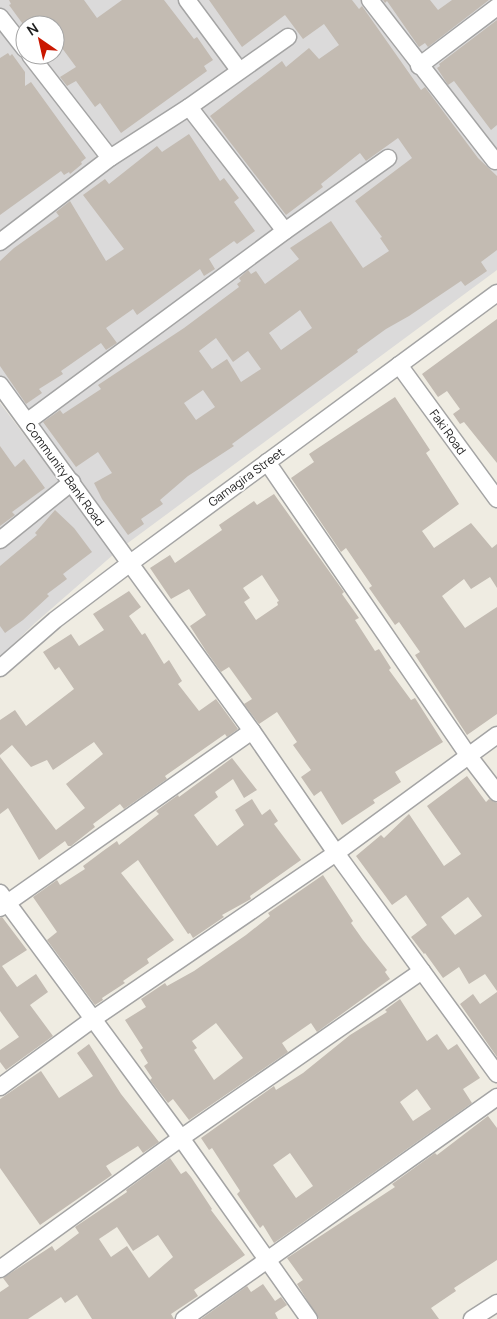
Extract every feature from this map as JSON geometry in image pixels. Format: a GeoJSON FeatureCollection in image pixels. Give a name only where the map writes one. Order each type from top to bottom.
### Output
{"type":"FeatureCollection","features":[{"type":"Feature","properties":{"kind":"street"},"geometry":{"type":"LineString","coordinates":[[188,0],[239,70]]}},
{"type":"Feature","properties":{"kind":"street"},"geometry":{"type":"LineString","coordinates":[[370,0],[419,66],[495,161]]}},
{"type":"Feature","properties":{"kind":"street"},"geometry":{"type":"LineString","coordinates":[[419,66],[497,7]]}},
{"type":"Feature","properties":{"kind":"street"},"geometry":{"type":"LineString","coordinates":[[0,17],[6,37]]}},
{"type":"Feature","properties":{"kind":"street"},"geometry":{"type":"LineString","coordinates":[[0,242],[110,158],[189,107],[288,37]]}},
{"type":"Feature","properties":{"kind":"street"},"geometry":{"type":"LineString","coordinates":[[38,65],[110,158]]}},
{"type":"Feature","properties":{"kind":"street"},"geometry":{"type":"LineString","coordinates":[[189,107],[285,230]]}},
{"type":"Feature","properties":{"kind":"street"},"geometry":{"type":"LineString","coordinates":[[28,421],[285,230],[388,158]]}},
{"type":"Feature","properties":{"kind":"street","name":"Gamagira Street"},"geometry":{"type":"LineString","coordinates":[[0,668],[55,620],[129,564],[497,293]]}},
{"type":"Feature","properties":{"kind":"street","name":"Faki Road"},"geometry":{"type":"LineString","coordinates":[[399,365],[497,499]]}},
{"type":"Feature","properties":{"kind":"street","name":"Community Bank Road"},"geometry":{"type":"LineString","coordinates":[[0,386],[28,421],[129,564],[252,731],[336,853],[497,1074]]}},
{"type":"Feature","properties":{"kind":"street"},"geometry":{"type":"LineString","coordinates":[[267,462],[468,755],[497,793]]}},
{"type":"Feature","properties":{"kind":"street"},"geometry":{"type":"LineString","coordinates":[[0,540],[72,482]]}},
{"type":"Feature","properties":{"kind":"street"},"geometry":{"type":"LineString","coordinates":[[252,731],[2,901],[181,1138],[309,1319]]}},
{"type":"Feature","properties":{"kind":"street"},"geometry":{"type":"LineString","coordinates":[[0,1086],[336,853],[497,735]]}},
{"type":"Feature","properties":{"kind":"street"},"geometry":{"type":"LineString","coordinates":[[0,1269],[181,1138],[422,971]]}},
{"type":"Feature","properties":{"kind":"street"},"geometry":{"type":"LineString","coordinates":[[184,1319],[497,1097]]}},
{"type":"Feature","properties":{"kind":"street"},"geometry":{"type":"LineString","coordinates":[[472,1319],[497,1303]]}},
{"type":"Feature","properties":{"kind":"shaded area"},"geometry":{"type":"Polygon","coordinates":[[[0,0],[497,0],[497,270],[117,551],[0,390],[0,0]]]}},
{"type":"Feature","properties":{"kind":"shaded area"},"geometry":{"type":"Polygon","coordinates":[[[0,403],[114,554],[35,623],[0,657],[0,403]]]}},
{"type":"Feature","properties":{"kind":"building"},"geometry":{"type":"Polygon","coordinates":[[[9,0],[84,0],[97,18],[122,0],[164,0],[194,39],[197,37],[213,60],[204,66],[207,71],[121,133],[100,103],[95,107],[76,81],[67,86],[60,77],[76,67],[65,52],[65,15],[16,15],[9,5],[11,4],[9,0]]]}},
{"type":"Feature","properties":{"kind":"building"},"geometry":{"type":"Polygon","coordinates":[[[209,0],[352,0],[359,9],[362,6],[421,90],[425,87],[478,158],[497,176],[497,250],[481,262],[487,271],[465,286],[461,281],[357,350],[358,352],[232,444],[234,446],[188,476],[160,500],[163,504],[141,519],[144,524],[128,535],[102,499],[94,483],[112,473],[98,452],[76,467],[43,422],[60,410],[63,414],[101,389],[98,385],[184,328],[239,287],[237,284],[241,281],[239,278],[248,270],[251,274],[256,271],[265,284],[299,259],[290,248],[331,221],[363,268],[389,251],[380,238],[382,237],[355,201],[412,158],[398,138],[366,161],[360,153],[321,184],[323,187],[286,215],[210,116],[282,61],[286,67],[309,48],[319,59],[339,45],[324,24],[303,39],[285,15],[242,47],[209,0]],[[300,310],[269,333],[281,350],[312,328],[300,310]],[[216,338],[199,351],[212,369],[227,359],[241,382],[261,369],[248,351],[233,362],[216,338]],[[203,390],[184,403],[196,420],[215,407],[203,390]]]}},
{"type":"Feature","properties":{"kind":"building"},"geometry":{"type":"Polygon","coordinates":[[[383,0],[430,0],[438,10],[452,0],[489,0],[428,47],[425,43],[419,47],[387,1],[385,3],[383,0]]]}},
{"type":"Feature","properties":{"kind":"building"},"geometry":{"type":"Polygon","coordinates":[[[497,20],[497,125],[491,130],[454,81],[448,85],[437,68],[440,66],[439,64],[497,20]]]}},
{"type":"Feature","properties":{"kind":"building"},"geometry":{"type":"Polygon","coordinates":[[[8,53],[10,56],[12,54],[15,58],[15,65],[20,65],[25,72],[25,86],[31,82],[86,158],[70,174],[69,172],[64,175],[61,171],[0,215],[0,58],[8,53]]]}},
{"type":"Feature","properties":{"kind":"building"},"geometry":{"type":"Polygon","coordinates":[[[189,134],[220,181],[224,178],[239,198],[234,202],[255,231],[237,244],[234,241],[209,259],[215,269],[204,276],[200,269],[137,315],[133,309],[106,328],[117,343],[106,350],[101,343],[61,371],[63,374],[39,389],[42,393],[26,404],[0,366],[0,261],[14,248],[59,216],[56,212],[70,201],[106,261],[124,249],[83,195],[105,179],[109,184],[157,146],[162,152],[189,134]]]}},
{"type":"Feature","properties":{"kind":"building"},"geometry":{"type":"Polygon","coordinates":[[[497,319],[497,463],[464,422],[460,424],[453,414],[460,409],[447,391],[438,397],[422,374],[497,319]]]}},
{"type":"Feature","properties":{"kind":"building"},"geometry":{"type":"Polygon","coordinates":[[[395,397],[430,450],[426,453],[459,504],[422,531],[434,548],[471,523],[492,548],[497,544],[497,588],[490,577],[471,589],[464,579],[442,596],[465,628],[497,607],[497,714],[467,735],[415,655],[420,652],[399,622],[395,625],[369,588],[372,586],[346,548],[341,552],[291,478],[314,462],[309,454],[395,397]]]}},
{"type":"Feature","properties":{"kind":"building"},"geometry":{"type":"Polygon","coordinates":[[[0,446],[15,467],[24,459],[45,488],[12,512],[15,515],[0,526],[0,446]]]}},
{"type":"Feature","properties":{"kind":"building"},"geometry":{"type":"Polygon","coordinates":[[[274,494],[344,592],[342,594],[359,618],[355,620],[375,651],[379,649],[391,668],[389,670],[411,700],[415,698],[443,742],[395,772],[401,782],[373,800],[375,803],[342,825],[321,791],[314,796],[301,777],[311,770],[293,745],[297,742],[277,712],[259,724],[244,704],[252,699],[229,667],[221,672],[206,651],[190,626],[206,615],[189,589],[171,599],[150,568],[170,555],[175,563],[222,530],[219,525],[254,501],[257,505],[274,494]],[[262,575],[243,588],[250,598],[244,602],[256,620],[278,605],[277,602],[279,601],[262,575]]]}},
{"type":"Feature","properties":{"kind":"building"},"geometry":{"type":"Polygon","coordinates":[[[55,510],[74,528],[92,552],[63,574],[67,579],[47,594],[49,596],[23,620],[5,633],[0,626],[0,566],[37,535],[35,533],[55,510]]]}},
{"type":"Feature","properties":{"kind":"building"},"geometry":{"type":"Polygon","coordinates":[[[129,591],[141,607],[129,616],[142,635],[145,633],[164,664],[169,660],[182,681],[178,684],[199,711],[216,699],[238,729],[227,737],[225,734],[165,776],[167,779],[124,809],[120,804],[93,824],[95,827],[71,846],[68,846],[65,841],[39,860],[8,808],[0,814],[0,757],[56,830],[85,808],[66,784],[103,754],[94,742],[53,770],[47,760],[31,767],[12,745],[0,755],[0,720],[15,710],[26,726],[74,689],[59,667],[55,670],[43,652],[71,634],[79,646],[104,630],[93,614],[129,591]]]}},
{"type":"Feature","properties":{"kind":"building"},"geometry":{"type":"Polygon","coordinates":[[[232,758],[257,790],[244,798],[233,779],[215,792],[218,797],[194,815],[217,846],[244,825],[235,810],[252,799],[262,815],[270,809],[278,821],[274,824],[301,860],[250,896],[251,899],[222,915],[224,917],[193,938],[190,933],[188,934],[138,860],[121,873],[174,940],[147,959],[149,963],[123,981],[125,983],[102,998],[103,1000],[95,1005],[47,940],[57,932],[33,897],[57,880],[60,885],[85,869],[83,866],[117,841],[119,845],[159,814],[156,811],[178,795],[179,797],[232,758]]]}},
{"type":"Feature","properties":{"kind":"building"},"geometry":{"type":"Polygon","coordinates":[[[467,776],[486,802],[489,799],[497,803],[497,991],[485,974],[469,984],[459,967],[443,978],[411,937],[427,925],[406,895],[392,905],[356,856],[381,835],[384,838],[409,814],[444,866],[461,854],[427,806],[467,776]],[[468,897],[441,917],[455,935],[482,916],[468,897]]]}},
{"type":"Feature","properties":{"kind":"building"},"geometry":{"type":"Polygon","coordinates":[[[323,875],[353,921],[351,923],[387,970],[385,972],[390,979],[317,1032],[311,1023],[282,1043],[288,1052],[189,1120],[173,1099],[168,1103],[150,1080],[152,1078],[144,1066],[148,1063],[140,1050],[143,1048],[125,1020],[146,1007],[141,999],[165,983],[167,986],[194,971],[246,935],[270,916],[268,913],[323,875]],[[216,1023],[192,1041],[197,1048],[194,1050],[214,1080],[243,1058],[216,1023]]]}},
{"type":"Feature","properties":{"kind":"building"},"geometry":{"type":"Polygon","coordinates":[[[2,917],[27,950],[2,966],[17,987],[36,974],[48,992],[30,1005],[53,1036],[6,1070],[0,1062],[0,1050],[19,1037],[0,1011],[0,918],[2,917]]]}},
{"type":"Feature","properties":{"kind":"building"},"geometry":{"type":"Polygon","coordinates":[[[497,992],[497,1057],[460,1004],[473,994],[480,1004],[497,992]]]}},
{"type":"Feature","properties":{"kind":"building"},"geometry":{"type":"Polygon","coordinates":[[[400,999],[427,1041],[437,1034],[448,1050],[457,1044],[480,1078],[463,1089],[472,1103],[274,1243],[263,1225],[260,1228],[237,1194],[240,1191],[212,1148],[209,1150],[201,1138],[274,1086],[276,1090],[303,1073],[350,1035],[387,1012],[385,1010],[400,999]],[[417,1089],[400,1102],[413,1121],[431,1109],[417,1089]],[[290,1153],[273,1165],[296,1198],[313,1186],[290,1153]]]}},
{"type":"Feature","properties":{"kind":"building"},"geometry":{"type":"Polygon","coordinates":[[[89,1044],[121,1094],[159,1142],[143,1153],[138,1146],[106,1166],[112,1175],[40,1225],[0,1168],[0,1099],[41,1071],[59,1098],[93,1076],[77,1053],[89,1044]]]}},
{"type":"Feature","properties":{"kind":"building"},"geometry":{"type":"Polygon","coordinates":[[[488,1116],[497,1128],[497,1260],[454,1288],[456,1291],[431,1308],[439,1319],[319,1319],[297,1284],[303,1280],[287,1258],[395,1187],[392,1184],[435,1153],[437,1155],[488,1116]]]}},
{"type":"Feature","properties":{"kind":"building"},"geometry":{"type":"Polygon","coordinates":[[[170,1158],[181,1174],[186,1171],[191,1177],[211,1210],[245,1255],[194,1290],[198,1296],[171,1314],[174,1319],[92,1319],[77,1295],[65,1303],[61,1297],[28,1319],[0,1319],[0,1292],[9,1286],[3,1278],[52,1246],[55,1251],[79,1233],[75,1227],[127,1192],[126,1190],[170,1158]],[[117,1227],[99,1239],[111,1257],[127,1246],[149,1278],[173,1257],[158,1235],[133,1251],[117,1227]]]}},
{"type":"Feature","properties":{"kind":"building"},"geometry":{"type":"Polygon","coordinates":[[[263,1284],[275,1301],[281,1297],[287,1305],[275,1313],[278,1319],[201,1319],[247,1286],[251,1292],[263,1284]]]}}]}
